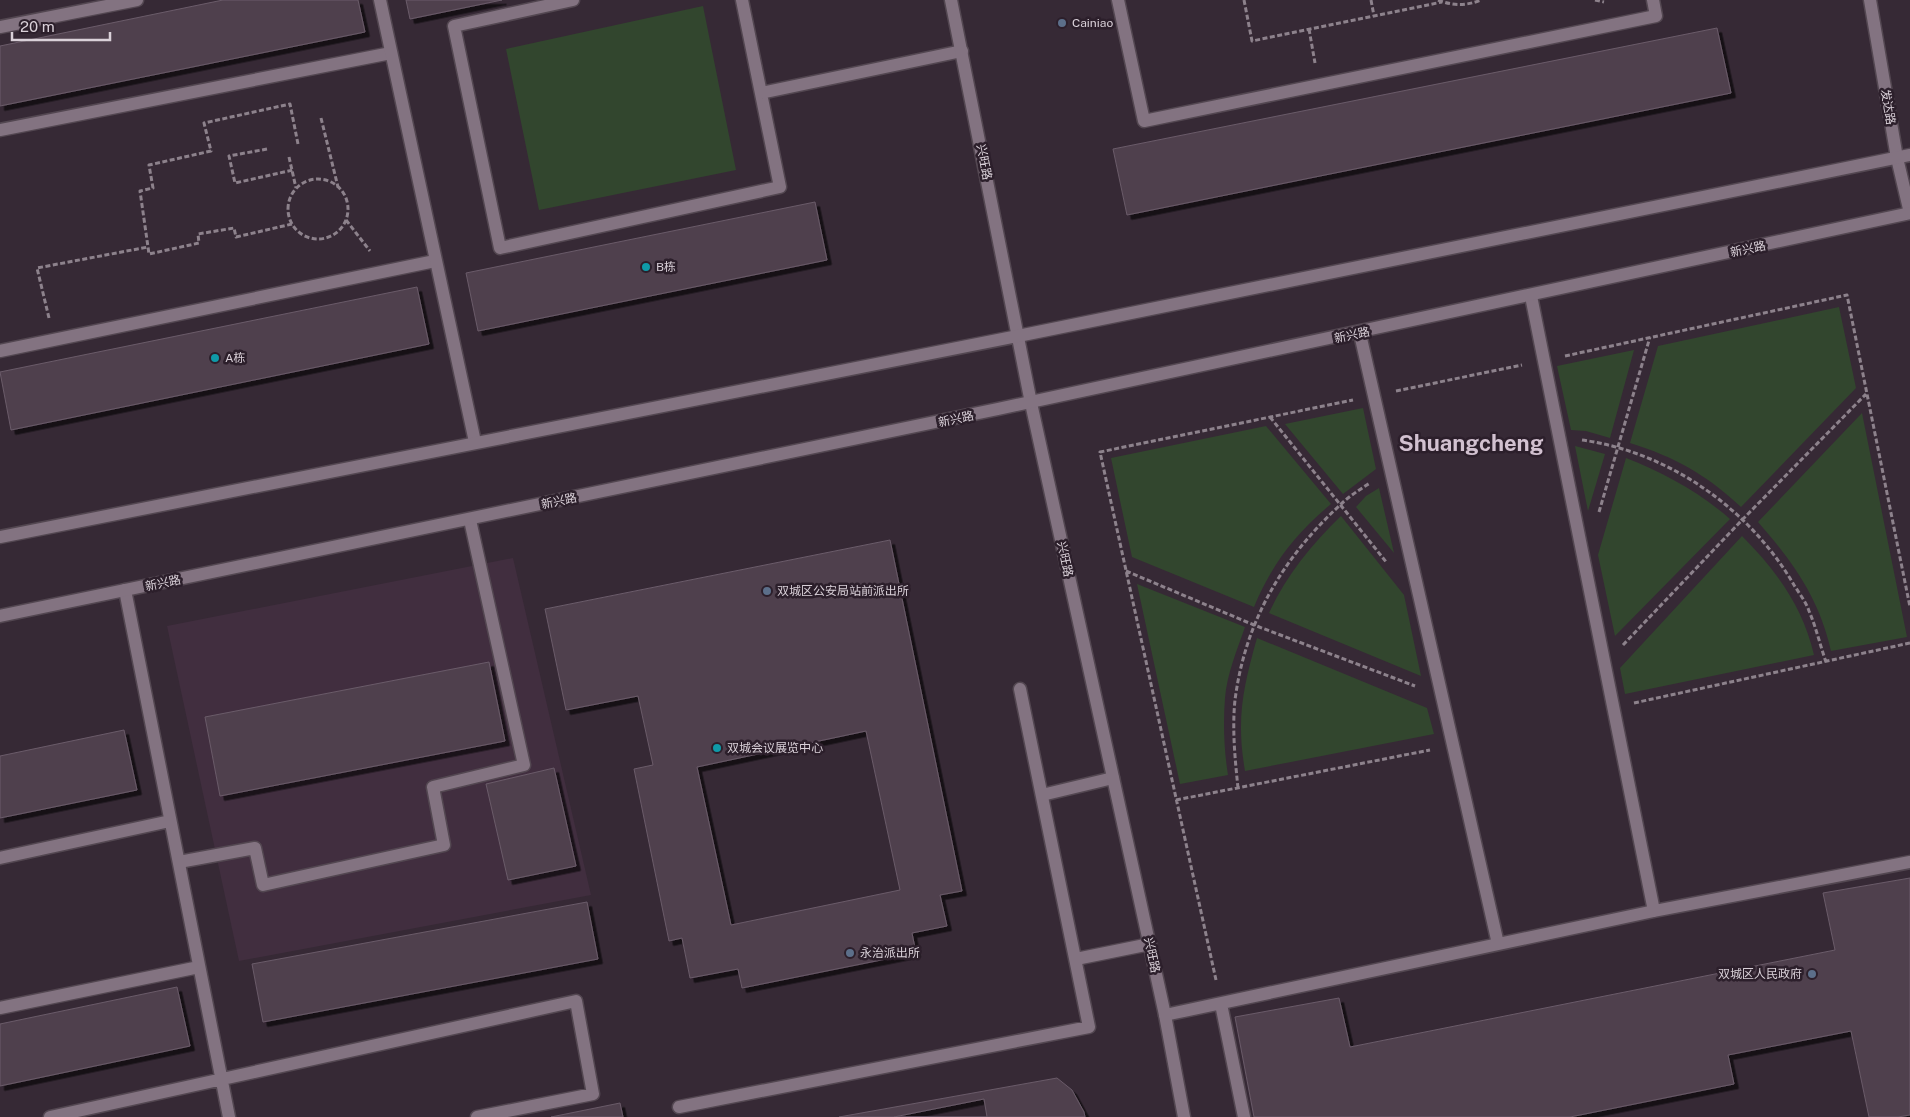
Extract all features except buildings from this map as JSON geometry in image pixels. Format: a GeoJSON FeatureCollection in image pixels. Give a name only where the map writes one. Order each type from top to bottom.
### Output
{"type":"FeatureCollection","features":[{"type":"Feature","properties":{"kind":"street"},"geometry":{"type":"LineString","coordinates":[[0,27],[137,0]]}},
{"type":"Feature","properties":{"kind":"street"},"geometry":{"type":"LineString","coordinates":[[380,0],[435,261],[476,442]]}},
{"type":"Feature","properties":{"kind":"street"},"geometry":{"type":"LineString","coordinates":[[573,0],[454,26],[500,248],[780,188],[742,0]]}},
{"type":"Feature","properties":{"kind":"street","name":"兴旺路"},"geometry":{"type":"LineString","coordinates":[[951,0],[1031,403],[1150,944],[1184,1117]]}},
{"type":"Feature","properties":{"kind":"street"},"geometry":{"type":"LineString","coordinates":[[1118,0],[1144,121],[1656,16],[1653,0]]}},
{"type":"Feature","properties":{"kind":"street","name":"发达路"},"geometry":{"type":"LineString","coordinates":[[1870,0],[1897,158],[1910,213]]}},
{"type":"Feature","properties":{"kind":"street"},"geometry":{"type":"LineString","coordinates":[[761,93],[962,51]]}},
{"type":"Feature","properties":{"kind":"street"},"geometry":{"type":"LineString","coordinates":[[0,130],[391,53]]}},
{"type":"Feature","properties":{"kind":"street"},"geometry":{"type":"LineString","coordinates":[[0,537],[1018,336],[1910,155]]}},
{"type":"Feature","properties":{"kind":"street","name":"新兴路"},"geometry":{"type":"LineString","coordinates":[[0,616],[1360,334],[1910,213]]}},
{"type":"Feature","properties":{"kind":"street"},"geometry":{"type":"LineString","coordinates":[[0,351],[435,261]]}},
{"type":"Feature","properties":{"kind":"street"},"geometry":{"type":"LineString","coordinates":[[1531,296],[1654,911]]}},
{"type":"Feature","properties":{"kind":"street"},"geometry":{"type":"LineString","coordinates":[[1360,334],[1498,944]]}},
{"type":"Feature","properties":{"kind":"street"},"geometry":{"type":"LineString","coordinates":[[179,862],[255,848],[263,885],[444,845],[433,787],[524,765],[470,520]]}},
{"type":"Feature","properties":{"kind":"street"},"geometry":{"type":"LineString","coordinates":[[125,590],[229,1117]]}},
{"type":"Feature","properties":{"kind":"street"},"geometry":{"type":"LineString","coordinates":[[679,1107],[1089,1027],[1020,690]]}},
{"type":"Feature","properties":{"kind":"street"},"geometry":{"type":"LineString","coordinates":[[1042,795],[1113,778]]}},
{"type":"Feature","properties":{"kind":"street"},"geometry":{"type":"LineString","coordinates":[[0,858],[170,822]]}},
{"type":"Feature","properties":{"kind":"street"},"geometry":{"type":"LineString","coordinates":[[1165,1015],[1654,911],[1910,862]]}},
{"type":"Feature","properties":{"kind":"street"},"geometry":{"type":"LineString","coordinates":[[1076,959],[1150,944]]}},
{"type":"Feature","properties":{"kind":"street"},"geometry":{"type":"LineString","coordinates":[[0,1008],[199,967]]}},
{"type":"Feature","properties":{"kind":"street"},"geometry":{"type":"LineString","coordinates":[[50,1117],[576,1001],[593,1094],[476,1117]]}},
{"type":"Feature","properties":{"kind":"street"},"geometry":{"type":"LineString","coordinates":[[1221,1004],[1244,1117]]}},
{"type":"Feature","properties":{"kind":"path"},"geometry":{"type":"LineString","coordinates":[[1244,0],[1252,41],[1440,1],[1448,4],[1464,5],[1481,0]]}},
{"type":"Feature","properties":{"kind":"path"},"geometry":{"type":"LineString","coordinates":[[1371,0],[1374,16]]}},
{"type":"Feature","properties":{"kind":"path"},"geometry":{"type":"LineString","coordinates":[[1309,29],[1319,85]]}},
{"type":"Feature","properties":{"kind":"path"},"geometry":{"type":"LineString","coordinates":[[292,224],[236,237],[234,228],[198,234],[199,243],[149,254],[140,192],[152,188],[148,165],[211,151],[204,123],[290,104],[298,144]]}},
{"type":"Feature","properties":{"kind":"path"},"geometry":{"type":"LineString","coordinates":[[321,118],[338,188]]}},
{"type":"Feature","properties":{"kind":"path"},"geometry":{"type":"LineString","coordinates":[[268,149],[230,156],[235,183],[293,170]]}},
{"type":"Feature","properties":{"kind":"path"},"geometry":{"type":"LineString","coordinates":[[289,157],[296,188]]}},
{"type":"Feature","properties":{"kind":"path"},"geometry":{"type":"LineString","coordinates":[[315,179],[325,180],[338,188],[347,199],[348,210],[346,220],[341,228],[325,238],[316,239],[306,237],[298,231],[292,224],[288,205],[296,188],[305,182],[315,179]]}},
{"type":"Feature","properties":{"kind":"path"},"geometry":{"type":"LineString","coordinates":[[346,220],[386,271]]}},
{"type":"Feature","properties":{"kind":"path"},"geometry":{"type":"LineString","coordinates":[[54,340],[37,268],[148,246]]}},
{"type":"Feature","properties":{"kind":"path"},"geometry":{"type":"LineString","coordinates":[[1221,1004],[1100,452],[1374,396],[1847,295],[1910,607]]}},
{"type":"Feature","properties":{"kind":"path"},"geometry":{"type":"LineString","coordinates":[[1598,514],[1650,337]]}},
{"type":"Feature","properties":{"kind":"path"},"geometry":{"type":"LineString","coordinates":[[1605,664],[1742,519],[1867,394]]}},
{"type":"Feature","properties":{"kind":"path"},"geometry":{"type":"LineString","coordinates":[[1270,417],[1390,566]]}},
{"type":"Feature","properties":{"kind":"path"},"geometry":{"type":"LineString","coordinates":[[1559,437],[1601,442],[1656,461],[1703,486],[1742,519],[1782,565],[1809,610],[1826,662]]}},
{"type":"Feature","properties":{"kind":"path"},"geometry":{"type":"LineString","coordinates":[[1238,788],[1234,746],[1235,702],[1242,660],[1254,625],[1276,580],[1294,553],[1340,505],[1390,467]]}},
{"type":"Feature","properties":{"kind":"path"},"geometry":{"type":"LineString","coordinates":[[1126,570],[1254,625],[1442,697]]}},
{"type":"Feature","properties":{"kind":"path"},"geometry":{"type":"LineString","coordinates":[[1613,707],[1910,643]]}},
{"type":"Feature","properties":{"kind":"path"},"geometry":{"type":"LineString","coordinates":[[1176,800],[1453,745]]}},
{"type":"Feature","properties":{"kind":"shaded area"},"geometry":{"type":"Polygon","coordinates":[[[513,558],[591,895],[239,961],[167,626],[513,558]]]}},
{"type":"Feature","properties":{"kind":"green space"},"geometry":{"type":"Polygon","coordinates":[[[703,6],[736,170],[539,210],[506,49],[703,6]]]}},
{"type":"Feature","properties":{"kind":"green space"},"geometry":{"type":"Polygon","coordinates":[[[1839,307],[1856,388],[1741,507],[1716,485],[1690,468],[1662,454],[1630,443],[1658,346],[1839,307]]]}},
{"type":"Feature","properties":{"kind":"green space"},"geometry":{"type":"Polygon","coordinates":[[[1634,350],[1610,438],[1586,431],[1571,430],[1557,366],[1634,350]]]}},
{"type":"Feature","properties":{"kind":"green space"},"geometry":{"type":"Polygon","coordinates":[[[1363,408],[1376,469],[1343,494],[1285,424],[1363,408]]]}},
{"type":"Feature","properties":{"kind":"green space"},"geometry":{"type":"Polygon","coordinates":[[[1862,413],[1907,637],[1831,651],[1826,632],[1812,597],[1793,566],[1758,522],[1862,413]]]}},
{"type":"Feature","properties":{"kind":"green space"},"geometry":{"type":"Polygon","coordinates":[[[1266,426],[1331,504],[1306,527],[1277,563],[1254,607],[1132,557],[1111,458],[1266,426]]]}},
{"type":"Feature","properties":{"kind":"green space"},"geometry":{"type":"Polygon","coordinates":[[[1575,446],[1605,454],[1588,511],[1575,446]]]}},
{"type":"Feature","properties":{"kind":"green space"},"geometry":{"type":"Polygon","coordinates":[[[1626,458],[1680,484],[1706,500],[1730,519],[1615,636],[1598,555],[1626,458]]]}},
{"type":"Feature","properties":{"kind":"green space"},"geometry":{"type":"Polygon","coordinates":[[[1379,488],[1394,553],[1356,507],[1366,496],[1379,488]]]}},
{"type":"Feature","properties":{"kind":"green space"},"geometry":{"type":"Polygon","coordinates":[[[1341,516],[1404,595],[1421,676],[1269,613],[1291,574],[1319,538],[1341,516]]]}},
{"type":"Feature","properties":{"kind":"green space"},"geometry":{"type":"Polygon","coordinates":[[[1742,536],[1766,562],[1787,590],[1803,621],[1814,655],[1625,694],[1620,668],[1742,536]]]}},
{"type":"Feature","properties":{"kind":"green space"},"geometry":{"type":"Polygon","coordinates":[[[1137,584],[1245,627],[1226,689],[1224,736],[1228,775],[1180,784],[1137,584]]]}},
{"type":"Feature","properties":{"kind":"green space"},"geometry":{"type":"Polygon","coordinates":[[[1257,638],[1427,708],[1434,734],[1245,771],[1241,735],[1242,704],[1257,638]]]}},
{"type":"Feature","properties":{"kind":"place","name":"Cainiao"},"geometry":{"type":"Point","coordinates":[1062,23]}},
{"type":"Feature","properties":{"kind":"place","name":"B栋"},"geometry":{"type":"Point","coordinates":[646,267]}},
{"type":"Feature","properties":{"kind":"place","name":"A栋"},"geometry":{"type":"Point","coordinates":[215,358]}},
{"type":"Feature","properties":{"kind":"place","name":"双城区公安局站前派出所"},"geometry":{"type":"Point","coordinates":[767,591]}},
{"type":"Feature","properties":{"kind":"place","name":"双城会议展览中心"},"geometry":{"type":"Point","coordinates":[717,748]}},
{"type":"Feature","properties":{"kind":"place","name":"永治派出所"},"geometry":{"type":"Point","coordinates":[850,953]}},
{"type":"Feature","properties":{"kind":"place","name":"双城区人民政府"},"geometry":{"type":"Point","coordinates":[1812,974]}},
{"type":"Feature","properties":{"kind":"district","name":"Shuangcheng"},"geometry":{"type":"Point","coordinates":[1471,443]}}]}
